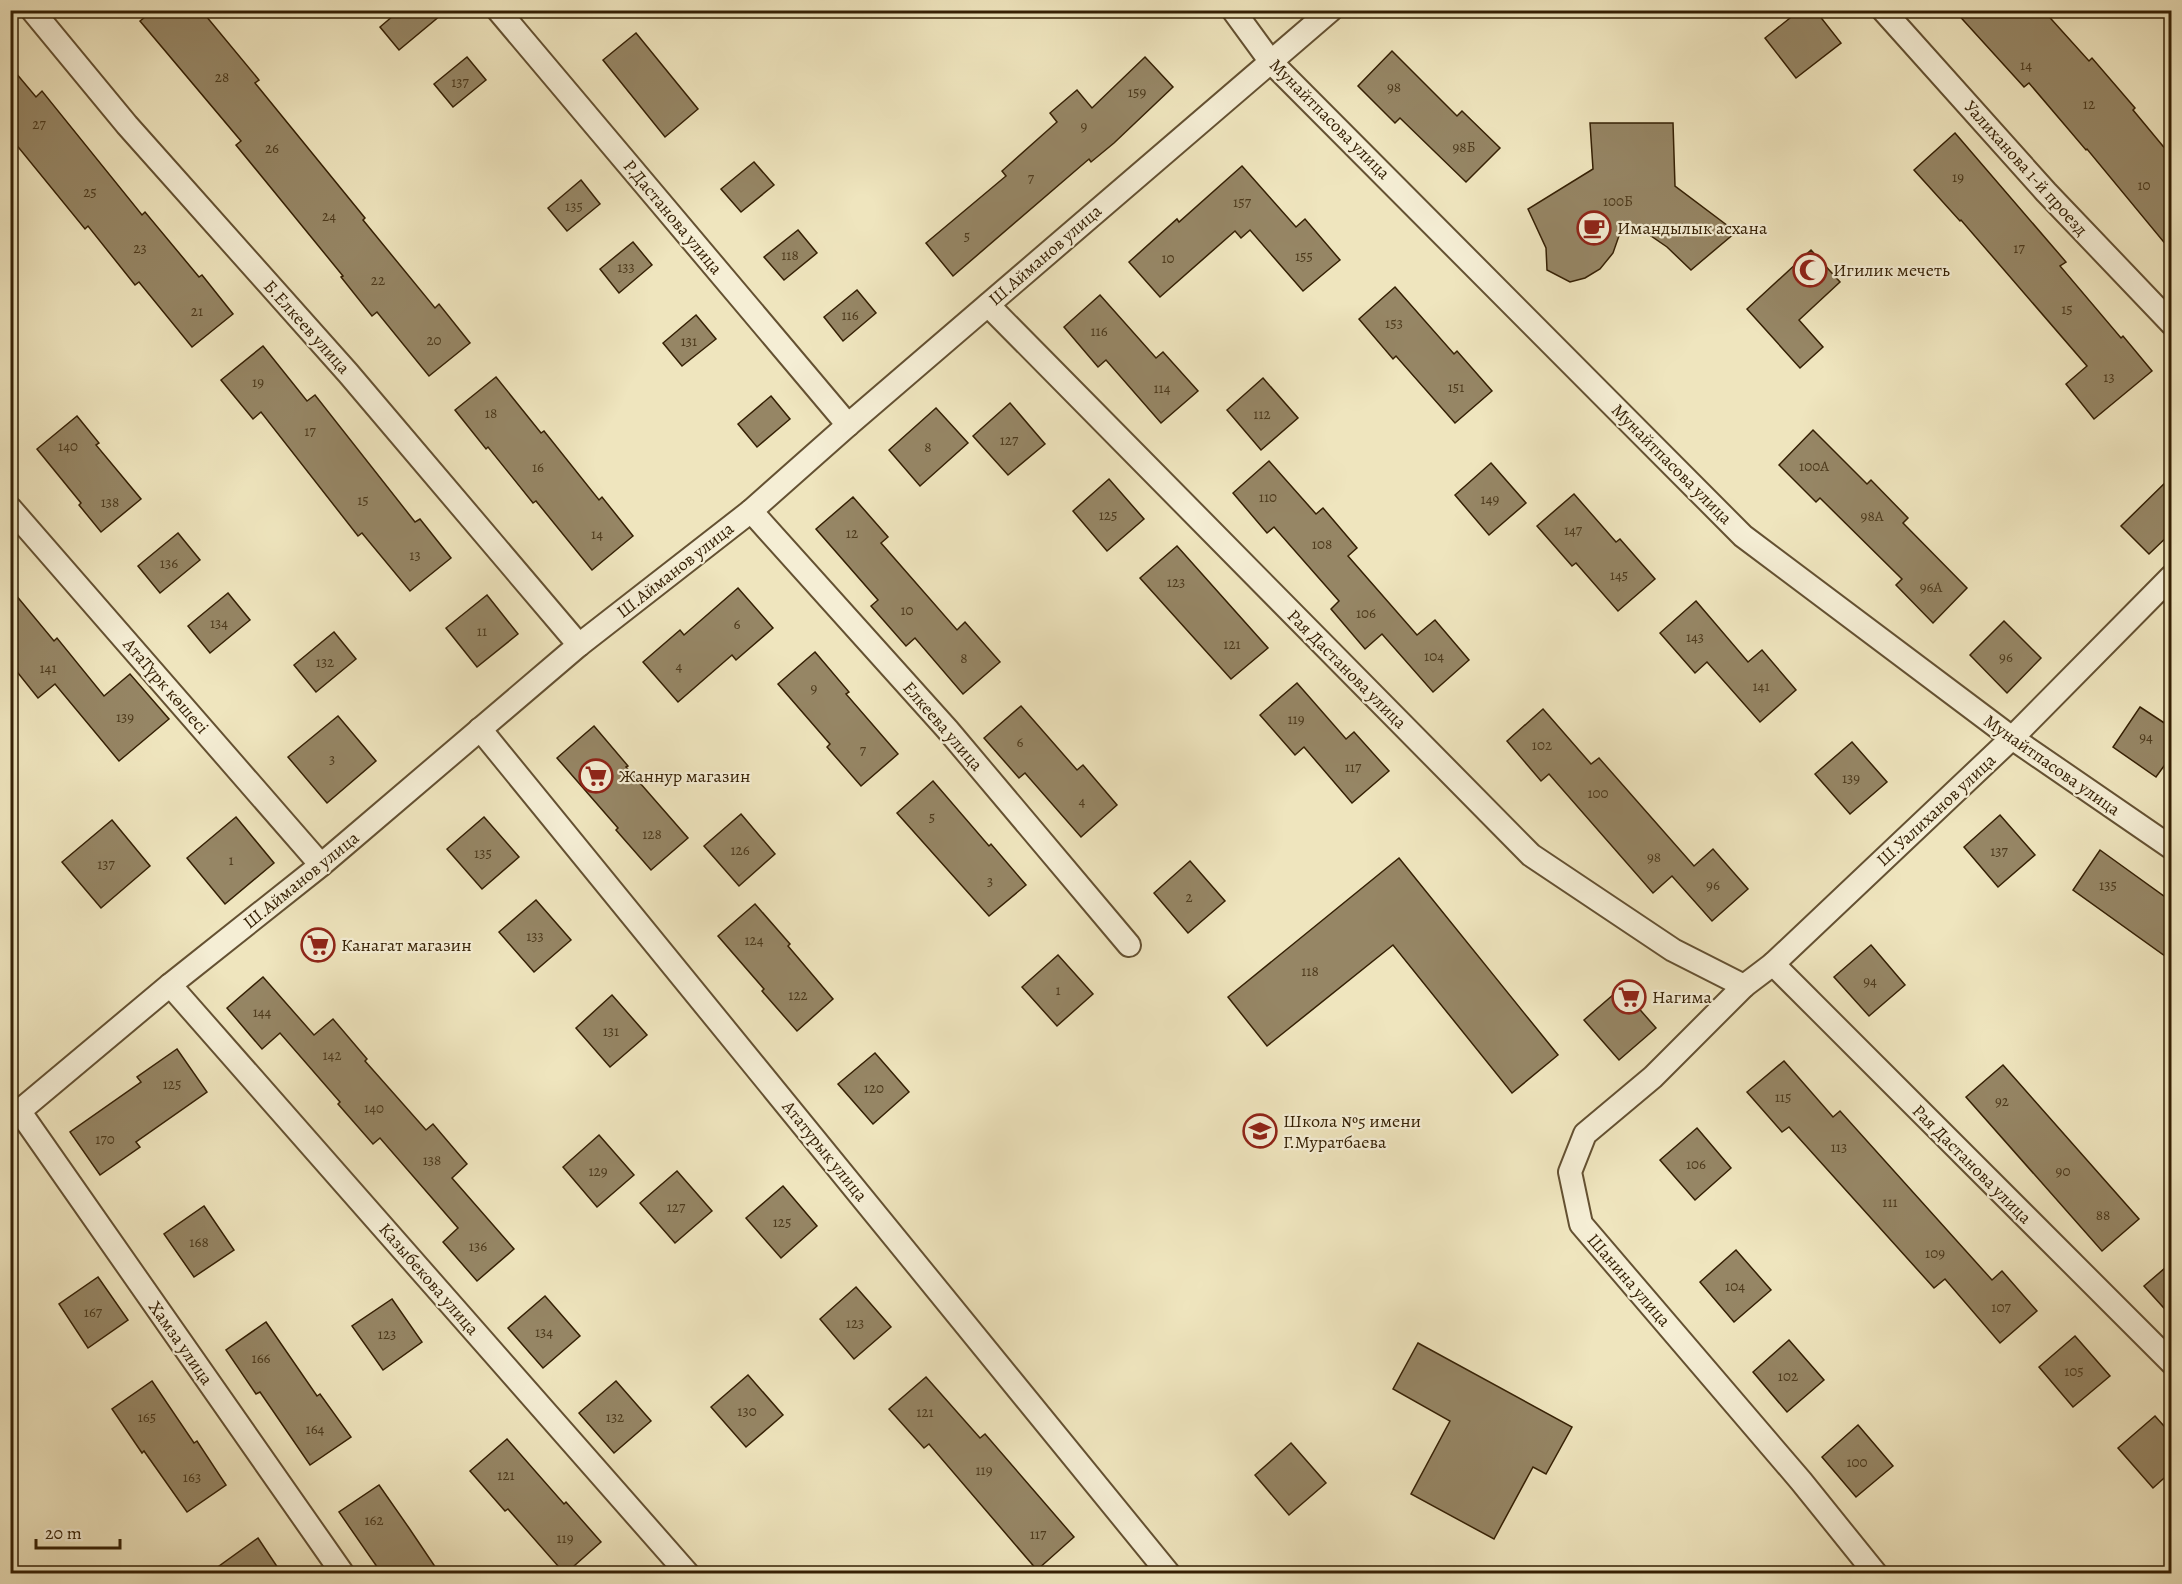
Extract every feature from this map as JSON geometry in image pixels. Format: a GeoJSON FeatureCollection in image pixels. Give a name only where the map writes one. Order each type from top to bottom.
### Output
{"type":"FeatureCollection","features":[{"type":"Feature","properties":{"kind":"street","name":"Б.Елкеев улица"},"geometry":{"type":"LineString","coordinates":[[32,10],[127,125],[348,373],[579,645]]}},
{"type":"Feature","properties":{"kind":"street","name":"Р.Дастанова улица"},"geometry":{"type":"LineString","coordinates":[[498,10],[848,425]]}},
{"type":"Feature","properties":{"kind":"street","name":"Мунайтпасова улица"},"geometry":{"type":"LineString","coordinates":[[1233,10],[1271,62],[1743,536],[2012,738],[2172,848]]}},
{"type":"Feature","properties":{"kind":"street","name":"Ш.Айманов улица"},"geometry":{"type":"LineString","coordinates":[[15,1115],[170,985],[321,865],[579,645],[752,511],[848,425],[1331,10]]}},
{"type":"Feature","properties":{"kind":"street","name":"Уалиханова 1-й проезд"},"geometry":{"type":"LineString","coordinates":[[1883,10],[2046,192],[2172,324]]}},
{"type":"Feature","properties":{"kind":"street","name":"Рая Дастанова улица"},"geometry":{"type":"LineString","coordinates":[[988,305],[1531,855],[1672,950],[1744,986]]}},
{"type":"Feature","properties":{"kind":"street","name":"АтаТүрк көшесі"},"geometry":{"type":"LineString","coordinates":[[10,508],[321,865]]}},
{"type":"Feature","properties":{"kind":"street","name":"Елкеева улица"},"geometry":{"type":"LineString","coordinates":[[752,511],[946,729],[1130,945]]}},
{"type":"Feature","properties":{"kind":"street","name":"Ш.Уалиханов улица"},"geometry":{"type":"LineString","coordinates":[[1744,986],[1773,964],[2012,738],[2172,576]]}},
{"type":"Feature","properties":{"kind":"street","name":"Ататурык улица"},"geometry":{"type":"LineString","coordinates":[[480,729],[1169,1574]]}},
{"type":"Feature","properties":{"kind":"street","name":"Рая Дастанова улица"},"geometry":{"type":"LineString","coordinates":[[1773,964],[2172,1363]]}},
{"type":"Feature","properties":{"kind":"street","name":"Казыбекова улица"},"geometry":{"type":"LineString","coordinates":[[170,985],[688,1574]]}},
{"type":"Feature","properties":{"kind":"street","name":"Шанина улица"},"geometry":{"type":"LineString","coordinates":[[1744,986],[1653,1077],[1585,1134],[1570,1172],[1581,1224],[1801,1481],[1876,1574]]}},
{"type":"Feature","properties":{"kind":"street","name":"Хамза улица"},"geometry":{"type":"LineString","coordinates":[[15,1115],[343,1574]]}},
{"type":"Feature","properties":{"kind":"building"},"geometry":{"type":"Polygon","coordinates":[[[154,10],[201,10],[259,80],[255,83],[365,218],[363,220],[435,308],[439,304],[470,343],[429,376],[377,312],[372,316],[341,277],[343,276],[236,145],[241,141],[140,21],[154,10]]]}},
{"type":"Feature","properties":{"kind":"building"},"geometry":{"type":"Polygon","coordinates":[[[400,10],[447,10],[399,50],[380,27],[400,10]]]}},
{"type":"Feature","properties":{"kind":"building"},"geometry":{"type":"Polygon","coordinates":[[[1800,10],[1815,10],[1841,43],[1796,78],[1765,38],[1800,10]]]}},
{"type":"Feature","properties":{"kind":"building"},"geometry":{"type":"Polygon","coordinates":[[[1954,10],[2043,10],[2089,61],[2092,58],[2135,108],[2133,110],[2172,157],[2172,252],[2029,83],[2024,87],[1954,10]]]}},
{"type":"Feature","properties":{"kind":"building"},"geometry":{"type":"Polygon","coordinates":[[[636,33],[698,109],[665,137],[603,60],[636,33]]]}},
{"type":"Feature","properties":{"kind":"building"},"geometry":{"type":"Polygon","coordinates":[[[1392,51],[1457,116],[1462,111],[1500,148],[1466,182],[1400,118],[1395,123],[1358,86],[1392,51]]]}},
{"type":"Feature","properties":{"kind":"building"},"geometry":{"type":"Polygon","coordinates":[[[467,57],[486,80],[453,107],[434,84],[467,57]]]}},
{"type":"Feature","properties":{"kind":"building"},"geometry":{"type":"Polygon","coordinates":[[[1145,57],[1173,87],[1114,143],[1091,162],[1089,159],[953,276],[926,243],[1006,176],[1002,171],[1057,122],[1050,113],[1077,90],[1092,108],[1145,57]]]}},
{"type":"Feature","properties":{"kind":"building"},"geometry":{"type":"Polygon","coordinates":[[[10,66],[36,97],[42,91],[142,215],[145,212],[199,277],[202,275],[233,314],[192,347],[139,282],[135,285],[88,226],[85,229],[10,137],[10,66]]]}},
{"type":"Feature","properties":{"kind":"building"},"geometry":{"type":"Polygon","coordinates":[[[1590,123],[1673,123],[1675,186],[1736,232],[1691,270],[1667,247],[1648,234],[1621,230],[1613,253],[1600,269],[1585,278],[1570,282],[1547,270],[1546,248],[1528,209],[1593,169],[1590,123]]]}},
{"type":"Feature","properties":{"kind":"building"},"geometry":{"type":"Polygon","coordinates":[[[1955,133],[2066,262],[2060,266],[2152,371],[2094,419],[2066,384],[2087,366],[1961,220],[1914,170],[1955,133]]]}},
{"type":"Feature","properties":{"kind":"building"},"geometry":{"type":"Polygon","coordinates":[[[754,162],[774,185],[741,212],[721,189],[754,162]]]}},
{"type":"Feature","properties":{"kind":"building"},"geometry":{"type":"Polygon","coordinates":[[[1242,166],[1296,227],[1305,219],[1340,260],[1303,291],[1250,230],[1241,238],[1235,231],[1160,297],[1129,262],[1177,219],[1179,222],[1242,166]]]}},
{"type":"Feature","properties":{"kind":"building"},"geometry":{"type":"Polygon","coordinates":[[[581,180],[600,204],[567,231],[548,208],[581,180]]]}},
{"type":"Feature","properties":{"kind":"building"},"geometry":{"type":"Polygon","coordinates":[[[798,230],[817,253],[784,280],[764,257],[798,230]]]}},
{"type":"Feature","properties":{"kind":"building"},"geometry":{"type":"Polygon","coordinates":[[[633,242],[652,265],[619,293],[600,269],[633,242]]]}},
{"type":"Feature","properties":{"kind":"building"},"geometry":{"type":"Polygon","coordinates":[[[1811,250],[1840,282],[1799,320],[1823,347],[1800,368],[1747,309],[1811,250]]]}},
{"type":"Feature","properties":{"kind":"building"},"geometry":{"type":"Polygon","coordinates":[[[1395,287],[1454,354],[1457,351],[1492,391],[1455,423],[1396,356],[1393,359],[1359,319],[1395,287]]]}},
{"type":"Feature","properties":{"kind":"building"},"geometry":{"type":"Polygon","coordinates":[[[857,290],[876,313],[843,341],[824,317],[857,290]]]}},
{"type":"Feature","properties":{"kind":"building"},"geometry":{"type":"Polygon","coordinates":[[[1100,295],[1156,358],[1163,352],[1198,391],[1161,423],[1106,360],[1098,367],[1064,327],[1100,295]]]}},
{"type":"Feature","properties":{"kind":"building"},"geometry":{"type":"Polygon","coordinates":[[[696,315],[716,339],[682,366],[663,343],[696,315]]]}},
{"type":"Feature","properties":{"kind":"building"},"geometry":{"type":"Polygon","coordinates":[[[263,346],[307,401],[315,395],[415,522],[420,519],[451,558],[410,591],[362,533],[358,536],[261,412],[253,419],[221,380],[263,346]]]}},
{"type":"Feature","properties":{"kind":"building"},"geometry":{"type":"Polygon","coordinates":[[[496,377],[541,433],[544,431],[599,500],[602,497],[633,536],[592,570],[536,501],[533,503],[455,410],[496,377]]]}},
{"type":"Feature","properties":{"kind":"building"},"geometry":{"type":"Polygon","coordinates":[[[1263,378],[1298,418],[1261,450],[1227,410],[1263,378]]]}},
{"type":"Feature","properties":{"kind":"building"},"geometry":{"type":"Polygon","coordinates":[[[771,396],[790,419],[757,447],[738,424],[771,396]]]}},
{"type":"Feature","properties":{"kind":"building"},"geometry":{"type":"Polygon","coordinates":[[[1010,403],[1045,444],[1008,475],[973,436],[1010,403]]]}},
{"type":"Feature","properties":{"kind":"building"},"geometry":{"type":"Polygon","coordinates":[[[936,408],[968,443],[920,486],[889,450],[936,408]]]}},
{"type":"Feature","properties":{"kind":"building"},"geometry":{"type":"Polygon","coordinates":[[[77,416],[99,443],[96,445],[141,499],[101,532],[79,505],[81,503],[37,449],[77,416]]]}},
{"type":"Feature","properties":{"kind":"building"},"geometry":{"type":"Polygon","coordinates":[[[1813,430],[1867,484],[1871,480],[1908,518],[1903,523],[1967,588],[1933,623],[1896,585],[1902,579],[1820,498],[1816,502],[1779,465],[1813,430]]]}},
{"type":"Feature","properties":{"kind":"building"},"geometry":{"type":"Polygon","coordinates":[[[1269,461],[1316,514],[1323,508],[1357,548],[1348,556],[1417,635],[1435,620],[1469,660],[1433,692],[1382,634],[1365,649],[1331,609],[1339,601],[1274,527],[1267,533],[1233,493],[1269,461]]]}},
{"type":"Feature","properties":{"kind":"building"},"geometry":{"type":"Polygon","coordinates":[[[1491,463],[1526,503],[1489,535],[1455,495],[1491,463]]]}},
{"type":"Feature","properties":{"kind":"building"},"geometry":{"type":"Polygon","coordinates":[[[2172,476],[2172,532],[2149,554],[2121,526],[2172,476]]]}},
{"type":"Feature","properties":{"kind":"building"},"geometry":{"type":"Polygon","coordinates":[[[1109,479],[1144,519],[1107,551],[1073,511],[1109,479]]]}},
{"type":"Feature","properties":{"kind":"building"},"geometry":{"type":"Polygon","coordinates":[[[1574,494],[1616,542],[1620,539],[1655,579],[1618,611],[1576,563],[1572,566],[1537,526],[1574,494]]]}},
{"type":"Feature","properties":{"kind":"building"},"geometry":{"type":"Polygon","coordinates":[[[853,497],[888,537],[881,543],[957,630],[965,622],[1000,662],[963,694],[915,638],[906,646],[871,606],[878,600],[816,529],[853,497]]]}},
{"type":"Feature","properties":{"kind":"building"},"geometry":{"type":"Polygon","coordinates":[[[178,533],[200,560],[160,593],[138,566],[178,533]]]}},
{"type":"Feature","properties":{"kind":"building"},"geometry":{"type":"Polygon","coordinates":[[[1177,546],[1268,648],[1231,679],[1140,578],[1177,546]]]}},
{"type":"Feature","properties":{"kind":"building"},"geometry":{"type":"Polygon","coordinates":[[[10,588],[54,641],[57,638],[104,696],[130,674],[169,719],[119,761],[55,684],[38,698],[10,663],[10,588]]]}},
{"type":"Feature","properties":{"kind":"building"},"geometry":{"type":"Polygon","coordinates":[[[738,588],[773,628],[736,660],[732,655],[678,702],[643,662],[680,630],[684,635],[738,588]]]}},
{"type":"Feature","properties":{"kind":"building"},"geometry":{"type":"Polygon","coordinates":[[[228,593],[250,620],[210,653],[188,626],[228,593]]]}},
{"type":"Feature","properties":{"kind":"building"},"geometry":{"type":"Polygon","coordinates":[[[487,595],[518,634],[477,667],[446,628],[487,595]]]}},
{"type":"Feature","properties":{"kind":"building"},"geometry":{"type":"Polygon","coordinates":[[[1696,601],[1748,662],[1762,650],[1796,690],[1760,722],[1707,662],[1695,673],[1660,633],[1696,601]]]}},
{"type":"Feature","properties":{"kind":"building"},"geometry":{"type":"Polygon","coordinates":[[[2004,621],[2041,658],[2007,693],[1970,655],[2004,621]]]}},
{"type":"Feature","properties":{"kind":"building"},"geometry":{"type":"Polygon","coordinates":[[[334,632],[356,659],[316,692],[294,665],[334,632]]]}},
{"type":"Feature","properties":{"kind":"building"},"geometry":{"type":"Polygon","coordinates":[[[815,652],[849,692],[846,694],[898,754],[861,786],[827,747],[830,744],[778,684],[815,652]]]}},
{"type":"Feature","properties":{"kind":"building"},"geometry":{"type":"Polygon","coordinates":[[[1297,683],[1346,739],[1354,732],[1389,771],[1352,803],[1304,747],[1295,755],[1260,715],[1297,683]]]}},
{"type":"Feature","properties":{"kind":"building"},"geometry":{"type":"Polygon","coordinates":[[[1021,706],[1077,770],[1083,765],[1117,805],[1081,837],[1025,773],[1019,778],[984,738],[1021,706]]]}},
{"type":"Feature","properties":{"kind":"building"},"geometry":{"type":"Polygon","coordinates":[[[2140,707],[2172,728],[2172,755],[2156,777],[2113,747],[2140,707]]]}},
{"type":"Feature","properties":{"kind":"building"},"geometry":{"type":"Polygon","coordinates":[[[1543,709],[1591,764],[1599,758],[1694,866],[1713,849],[1748,889],[1712,921],[1672,876],[1653,893],[1549,774],[1541,781],[1507,741],[1543,709]]]}},
{"type":"Feature","properties":{"kind":"building"},"geometry":{"type":"Polygon","coordinates":[[[338,716],[376,761],[327,803],[288,757],[338,716]]]}},
{"type":"Feature","properties":{"kind":"building"},"geometry":{"type":"Polygon","coordinates":[[[594,726],[628,766],[626,767],[688,838],[651,870],[557,758],[594,726]]]}},
{"type":"Feature","properties":{"kind":"building"},"geometry":{"type":"Polygon","coordinates":[[[1852,742],[1887,782],[1850,814],[1815,774],[1852,742]]]}},
{"type":"Feature","properties":{"kind":"building"},"geometry":{"type":"Polygon","coordinates":[[[933,781],[1026,885],[989,916],[897,813],[933,781]]]}},
{"type":"Feature","properties":{"kind":"building"},"geometry":{"type":"Polygon","coordinates":[[[741,814],[775,854],[739,886],[704,846],[741,814]]]}},
{"type":"Feature","properties":{"kind":"building"},"geometry":{"type":"Polygon","coordinates":[[[2000,815],[2035,855],[1998,887],[1964,847],[2000,815]]]}},
{"type":"Feature","properties":{"kind":"building"},"geometry":{"type":"Polygon","coordinates":[[[236,817],[274,863],[225,904],[187,858],[236,817]]]}},
{"type":"Feature","properties":{"kind":"building"},"geometry":{"type":"Polygon","coordinates":[[[484,817],[519,857],[482,889],[447,849],[484,817]]]}},
{"type":"Feature","properties":{"kind":"building"},"geometry":{"type":"Polygon","coordinates":[[[112,820],[150,866],[101,908],[62,862],[112,820]]]}},
{"type":"Feature","properties":{"kind":"building"},"geometry":{"type":"Polygon","coordinates":[[[2100,850],[2172,902],[2172,961],[2073,890],[2100,850]]]}},
{"type":"Feature","properties":{"kind":"building"},"geometry":{"type":"Polygon","coordinates":[[[1399,858],[1558,1055],[1512,1093],[1393,945],[1267,1046],[1228,997],[1399,858]]]}},
{"type":"Feature","properties":{"kind":"building"},"geometry":{"type":"Polygon","coordinates":[[[1190,861],[1225,901],[1188,933],[1154,893],[1190,861]]]}},
{"type":"Feature","properties":{"kind":"building"},"geometry":{"type":"Polygon","coordinates":[[[536,900],[571,940],[534,972],[499,932],[536,900]]]}},
{"type":"Feature","properties":{"kind":"building"},"geometry":{"type":"Polygon","coordinates":[[[755,904],[833,999],[797,1031],[718,936],[755,904]]]}},
{"type":"Feature","properties":{"kind":"building"},"geometry":{"type":"Polygon","coordinates":[[[1871,945],[1905,985],[1869,1016],[1834,977],[1871,945]]]}},
{"type":"Feature","properties":{"kind":"building"},"geometry":{"type":"Polygon","coordinates":[[[1058,955],[1093,994],[1057,1026],[1022,987],[1058,955]]]}},
{"type":"Feature","properties":{"kind":"building"},"geometry":{"type":"Polygon","coordinates":[[[263,977],[314,1035],[333,1019],[367,1059],[365,1061],[426,1130],[433,1124],[467,1164],[452,1178],[514,1249],[477,1281],[443,1242],[458,1228],[380,1138],[373,1144],[280,1033],[262,1049],[227,1008],[263,977]]]}},
{"type":"Feature","properties":{"kind":"building"},"geometry":{"type":"Polygon","coordinates":[[[1621,988],[1656,1028],[1619,1060],[1584,1020],[1621,988]]]}},
{"type":"Feature","properties":{"kind":"building"},"geometry":{"type":"Polygon","coordinates":[[[612,995],[647,1035],[610,1067],[576,1028],[612,995]]]}},
{"type":"Feature","properties":{"kind":"building"},"geometry":{"type":"Polygon","coordinates":[[[177,1049],[207,1092],[136,1142],[140,1147],[100,1175],[70,1132],[141,1082],[137,1077],[177,1049]]]}},
{"type":"Feature","properties":{"kind":"building"},"geometry":{"type":"Polygon","coordinates":[[[875,1053],[909,1092],[873,1124],[838,1084],[875,1053]]]}},
{"type":"Feature","properties":{"kind":"building"},"geometry":{"type":"Polygon","coordinates":[[[1784,1061],[1833,1117],[1840,1111],[1992,1280],[2002,1271],[2037,1311],[2000,1343],[1945,1279],[1934,1288],[1789,1127],[1782,1132],[1747,1092],[1784,1061]]]}},
{"type":"Feature","properties":{"kind":"building"},"geometry":{"type":"Polygon","coordinates":[[[2003,1065],[2139,1219],[2102,1251],[1966,1097],[2003,1065]]]}},
{"type":"Feature","properties":{"kind":"building"},"geometry":{"type":"Polygon","coordinates":[[[1697,1128],[1731,1168],[1695,1200],[1660,1160],[1697,1128]]]}},
{"type":"Feature","properties":{"kind":"building"},"geometry":{"type":"Polygon","coordinates":[[[599,1135],[634,1175],[597,1207],[563,1167],[599,1135]]]}},
{"type":"Feature","properties":{"kind":"building"},"geometry":{"type":"Polygon","coordinates":[[[677,1171],[712,1211],[675,1243],[640,1203],[677,1171]]]}},
{"type":"Feature","properties":{"kind":"building"},"geometry":{"type":"Polygon","coordinates":[[[783,1186],[817,1226],[781,1258],[746,1218],[783,1186]]]}},
{"type":"Feature","properties":{"kind":"building"},"geometry":{"type":"Polygon","coordinates":[[[204,1206],[234,1250],[194,1277],[164,1234],[204,1206]]]}},
{"type":"Feature","properties":{"kind":"building"},"geometry":{"type":"Polygon","coordinates":[[[1736,1250],[1771,1290],[1734,1322],[1700,1282],[1736,1250]]]}},
{"type":"Feature","properties":{"kind":"building"},"geometry":{"type":"Polygon","coordinates":[[[2172,1262],[2172,1317],[2144,1286],[2172,1262]]]}},
{"type":"Feature","properties":{"kind":"building"},"geometry":{"type":"Polygon","coordinates":[[[98,1277],[128,1320],[88,1348],[59,1304],[98,1277]]]}},
{"type":"Feature","properties":{"kind":"building"},"geometry":{"type":"Polygon","coordinates":[[[856,1287],[891,1327],[854,1359],[820,1319],[856,1287]]]}},
{"type":"Feature","properties":{"kind":"building"},"geometry":{"type":"Polygon","coordinates":[[[545,1296],[580,1336],[543,1368],[508,1328],[545,1296]]]}},
{"type":"Feature","properties":{"kind":"building"},"geometry":{"type":"Polygon","coordinates":[[[392,1299],[422,1342],[383,1370],[352,1326],[392,1299]]]}},
{"type":"Feature","properties":{"kind":"building"},"geometry":{"type":"Polygon","coordinates":[[[266,1322],[317,1396],[320,1394],[351,1437],[310,1465],[260,1392],[256,1394],[226,1350],[266,1322]]]}},
{"type":"Feature","properties":{"kind":"building"},"geometry":{"type":"Polygon","coordinates":[[[2075,1336],[2110,1376],[2073,1407],[2039,1367],[2075,1336]]]}},
{"type":"Feature","properties":{"kind":"building"},"geometry":{"type":"Polygon","coordinates":[[[1789,1340],[1824,1380],[1787,1412],[1753,1372],[1789,1340]]]}},
{"type":"Feature","properties":{"kind":"building"},"geometry":{"type":"Polygon","coordinates":[[[1418,1343],[1572,1427],[1546,1474],[1533,1467],[1494,1539],[1411,1494],[1450,1421],[1393,1389],[1418,1343]]]}},
{"type":"Feature","properties":{"kind":"building"},"geometry":{"type":"Polygon","coordinates":[[[748,1375],[783,1415],[746,1447],[711,1407],[748,1375]]]}},
{"type":"Feature","properties":{"kind":"building"},"geometry":{"type":"Polygon","coordinates":[[[926,1377],[980,1438],[985,1434],[1074,1537],[1037,1570],[929,1444],[924,1448],[889,1409],[926,1377]]]}},
{"type":"Feature","properties":{"kind":"building"},"geometry":{"type":"Polygon","coordinates":[[[152,1381],[194,1443],[197,1441],[226,1485],[187,1512],[112,1409],[152,1381]]]}},
{"type":"Feature","properties":{"kind":"building"},"geometry":{"type":"Polygon","coordinates":[[[616,1381],[651,1421],[614,1453],[579,1413],[616,1381]]]}},
{"type":"Feature","properties":{"kind":"building"},"geometry":{"type":"Polygon","coordinates":[[[2155,1416],[2172,1435],[2172,1471],[2153,1488],[2118,1448],[2155,1416]]]}},
{"type":"Feature","properties":{"kind":"building"},"geometry":{"type":"Polygon","coordinates":[[[1858,1425],[1893,1466],[1856,1497],[1822,1457],[1858,1425]]]}},
{"type":"Feature","properties":{"kind":"building"},"geometry":{"type":"Polygon","coordinates":[[[507,1439],[601,1542],[565,1574],[508,1509],[505,1511],[470,1471],[507,1439]]]}},
{"type":"Feature","properties":{"kind":"building"},"geometry":{"type":"Polygon","coordinates":[[[1291,1443],[1326,1483],[1289,1515],[1255,1475],[1291,1443]]]}},
{"type":"Feature","properties":{"kind":"building"},"geometry":{"type":"Polygon","coordinates":[[[379,1485],[440,1574],[382,1574],[339,1512],[379,1485]]]}},
{"type":"Feature","properties":{"kind":"building"},"geometry":{"type":"Polygon","coordinates":[[[258,1538],[282,1574],[208,1574],[258,1538]]]}},
{"type":"Feature","properties":{"kind":"place","name":"Имандылык асхана"},"geometry":{"type":"Point","coordinates":[1594,228]}},
{"type":"Feature","properties":{"kind":"place","name":"Игилик мечеть"},"geometry":{"type":"Point","coordinates":[1810,270]}},
{"type":"Feature","properties":{"kind":"place","name":"Жаннур магазин"},"geometry":{"type":"Point","coordinates":[596,776]}},
{"type":"Feature","properties":{"kind":"place","name":"Канагат магазин"},"geometry":{"type":"Point","coordinates":[318,945]}},
{"type":"Feature","properties":{"kind":"place","name":"Нагима"},"geometry":{"type":"Point","coordinates":[1629,997]}},
{"type":"Feature","properties":{"kind":"place","name":"Школа №5 имени Г.Муратбаева"},"geometry":{"type":"Point","coordinates":[1260,1131]}}]}
